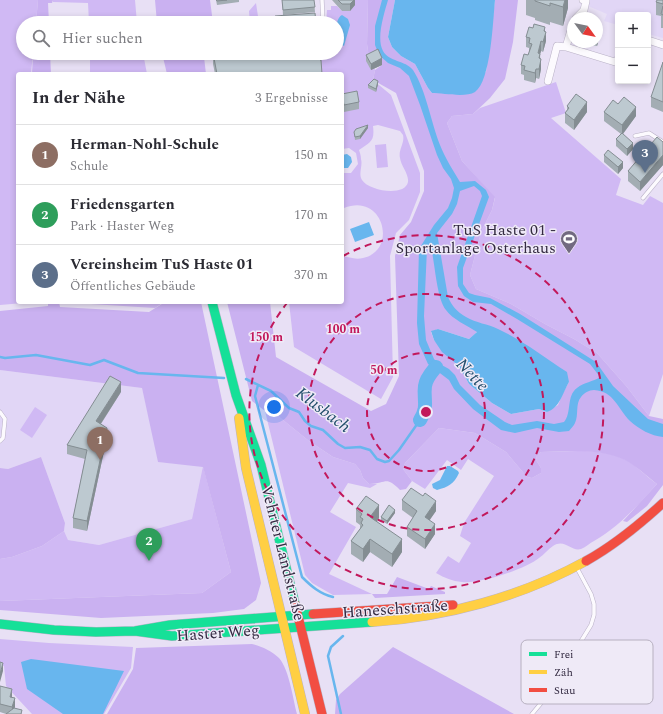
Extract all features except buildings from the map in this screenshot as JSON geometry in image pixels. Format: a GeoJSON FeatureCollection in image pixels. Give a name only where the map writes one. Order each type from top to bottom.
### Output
{"type":"FeatureCollection","features":[{"type":"Feature","properties":{"kind":"street"},"geometry":{"type":"LineString","coordinates":[[582,12],[586,1],[583,0]]}},
{"type":"Feature","properties":{"kind":"street"},"geometry":{"type":"LineString","coordinates":[[651,41],[663,45]]}},
{"type":"Feature","properties":{"kind":"street"},"geometry":{"type":"LineString","coordinates":[[548,81],[557,46],[566,47],[615,62]]}},
{"type":"Feature","properties":{"kind":"street","name":"Vehrter Landstraße"},"geometry":{"type":"LineString","coordinates":[[213,304],[236,395],[261,466],[322,714]]}},
{"type":"Feature","properties":{"kind":"street","name":"Vehrter Landstraße"},"geometry":{"type":"LineString","coordinates":[[236,395],[246,468],[305,714]]}},
{"type":"Feature","properties":{"kind":"street","name":"Haneschstraße"},"geometry":{"type":"LineString","coordinates":[[301,627],[391,620],[461,609],[536,586],[603,552],[629,533],[663,503]]}},
{"type":"Feature","properties":{"kind":"street","name":"Haneschstraße"},"geometry":{"type":"LineString","coordinates":[[298,615],[456,605],[491,601]]}},
{"type":"Feature","properties":{"kind":"street","name":"Haster Weg"},"geometry":{"type":"LineString","coordinates":[[0,624],[54,630],[96,632],[135,631],[170,625],[298,615]]}},
{"type":"Feature","properties":{"kind":"street","name":"Haster Weg"},"geometry":{"type":"LineString","coordinates":[[135,631],[172,636],[301,627]]}},
{"type":"Feature","properties":{"kind":"lane"},"geometry":{"type":"LineString","coordinates":[[322,0],[323,16]]}},
{"type":"Feature","properties":{"kind":"lane"},"geometry":{"type":"LineString","coordinates":[[635,136],[649,133],[663,142]]}},
{"type":"Feature","properties":{"kind":"lane"},"geometry":{"type":"LineString","coordinates":[[643,198],[663,174]]}},
{"type":"Feature","properties":{"kind":"lane"},"geometry":{"type":"LineString","coordinates":[[0,412],[5,419],[3,438],[0,441]]}},
{"type":"Feature","properties":{"kind":"lane"},"geometry":{"type":"LineString","coordinates":[[576,567],[594,604],[594,615],[591,625],[582,640]]}},
{"type":"Feature","properties":{"kind":"lane"},"geometry":{"type":"LineString","coordinates":[[532,714],[540,704]]}},
{"type":"Feature","properties":{"kind":"shaded area"},"geometry":{"type":"Polygon","coordinates":[[[0,0],[38,0],[37,16],[16,16],[16,60],[32,60],[31,72],[16,72],[16,304],[0,305],[0,0]]]}},
{"type":"Feature","properties":{"kind":"shaded area"},"geometry":{"type":"Polygon","coordinates":[[[38,0],[53,0],[52,3],[48,3],[49,16],[37,16],[38,0]]]}},
{"type":"Feature","properties":{"kind":"shaded area"},"geometry":{"type":"Polygon","coordinates":[[[53,0],[135,0],[136,16],[89,16],[88,3],[53,2],[53,0]]]}},
{"type":"Feature","properties":{"kind":"shaded area"},"geometry":{"type":"Polygon","coordinates":[[[155,0],[210,0],[212,16],[156,16],[155,0]]]}},
{"type":"Feature","properties":{"kind":"shaded area"},"geometry":{"type":"Polygon","coordinates":[[[355,0],[368,0],[367,44],[369,58],[375,70],[373,80],[391,95],[420,173],[420,192],[409,220],[396,233],[390,256],[393,377],[381,399],[294,347],[289,304],[344,304],[344,256],[360,259],[374,253],[380,245],[383,235],[382,224],[377,215],[369,208],[358,205],[344,208],[344,173],[351,173],[358,164],[356,153],[349,148],[344,149],[344,72],[321,72],[320,64],[321,60],[344,60],[344,16],[327,16],[327,10],[331,10],[331,6],[337,6],[342,11],[355,0]],[[378,125],[373,126],[371,141],[359,150],[361,156],[361,178],[366,184],[386,191],[401,190],[405,187],[408,179],[400,158],[403,135],[400,131],[378,125]]]}},
{"type":"Feature","properties":{"kind":"shaded area"},"geometry":{"type":"Polygon","coordinates":[[[368,0],[395,0],[388,37],[392,47],[401,56],[415,64],[432,93],[444,93],[486,72],[495,0],[518,0],[513,42],[505,79],[490,98],[473,114],[452,116],[447,123],[462,161],[495,197],[492,210],[481,232],[470,275],[476,289],[511,304],[597,353],[627,387],[649,416],[663,419],[663,485],[647,506],[627,522],[623,521],[657,484],[633,465],[615,456],[594,452],[541,452],[537,455],[536,460],[541,468],[541,473],[532,478],[527,477],[506,452],[475,433],[439,428],[405,463],[403,469],[412,481],[406,489],[400,490],[395,485],[386,481],[369,484],[363,478],[360,470],[355,464],[333,457],[309,441],[278,416],[265,411],[252,401],[228,304],[270,304],[276,357],[371,411],[386,404],[399,376],[395,256],[400,235],[411,222],[424,191],[424,171],[396,93],[373,80],[375,70],[382,65],[369,58],[367,44],[368,0]],[[483,325],[469,339],[438,329],[431,332],[434,340],[459,366],[469,384],[492,403],[511,414],[539,409],[547,412],[558,405],[569,382],[483,325]]]}},
{"type":"Feature","properties":{"kind":"shaded area"},"geometry":{"type":"Polygon","coordinates":[[[590,0],[663,0],[663,38],[651,35],[651,12],[615,12],[615,24],[604,21],[607,14],[588,6],[590,0]]]}},
{"type":"Feature","properties":{"kind":"shaded area"},"geometry":{"type":"Polygon","coordinates":[[[256,3],[258,16],[249,16],[249,11],[256,3]]]}},
{"type":"Feature","properties":{"kind":"shaded area"},"geometry":{"type":"Polygon","coordinates":[[[33,60],[50,60],[51,72],[32,72],[33,60]]]}},
{"type":"Feature","properties":{"kind":"shaded area"},"geometry":{"type":"Polygon","coordinates":[[[90,60],[144,60],[147,72],[90,72],[90,60]]]}},
{"type":"Feature","properties":{"kind":"shaded area"},"geometry":{"type":"Polygon","coordinates":[[[164,60],[204,60],[206,72],[167,72],[164,60]]]}},
{"type":"Feature","properties":{"kind":"shaded area","name":"TuS Haste 01 - Sportanlage Osterhaus"},"geometry":{"type":"Polygon","coordinates":[[[556,82],[566,113],[551,118],[621,179],[616,195],[643,205],[650,196],[663,203],[663,374],[649,416],[627,387],[597,353],[511,304],[476,289],[470,275],[481,232],[492,210],[495,198],[462,161],[447,123],[452,116],[473,114],[480,108],[556,82]]]}},
{"type":"Feature","properties":{"kind":"shaded area"},"geometry":{"type":"Polygon","coordinates":[[[386,144],[388,167],[377,168],[375,145],[386,144]]]}},
{"type":"Feature","properties":{"kind":"shaded area"},"geometry":{"type":"Polygon","coordinates":[[[48,304],[59,304],[60,307],[149,312],[162,304],[201,304],[261,583],[256,600],[244,609],[213,613],[101,618],[0,610],[0,601],[202,593],[231,572],[203,467],[158,462],[142,388],[0,370],[0,311],[48,306],[48,304]]]}},
{"type":"Feature","properties":{"kind":"shaded area"},"geometry":{"type":"Polygon","coordinates":[[[91,304],[161,304],[155,308],[91,304]]]}},
{"type":"Feature","properties":{"kind":"shaded area"},"geometry":{"type":"Polygon","coordinates":[[[0,370],[142,388],[159,462],[203,466],[192,519],[99,545],[68,540],[64,531],[65,523],[41,457],[8,469],[0,468],[0,370]]]}},
{"type":"Feature","properties":{"kind":"shaded area"},"geometry":{"type":"Polygon","coordinates":[[[35,407],[47,415],[32,438],[20,430],[35,407]]]}},
{"type":"Feature","properties":{"kind":"shaded area"},"geometry":{"type":"Polygon","coordinates":[[[265,411],[278,416],[309,441],[333,457],[355,464],[360,470],[363,478],[369,484],[377,484],[370,488],[348,483],[330,512],[356,527],[329,574],[372,594],[333,595],[312,583],[305,575],[265,411]]]}},
{"type":"Feature","properties":{"kind":"shaded area"},"geometry":{"type":"Polygon","coordinates":[[[439,428],[475,433],[506,452],[527,477],[532,478],[541,473],[541,468],[536,460],[537,455],[541,452],[584,451],[606,453],[626,460],[657,484],[636,507],[612,529],[581,549],[574,549],[564,544],[557,544],[533,562],[502,575],[479,581],[455,581],[436,573],[448,556],[459,563],[471,543],[460,536],[464,523],[494,476],[468,459],[461,470],[447,460],[425,489],[412,481],[403,469],[405,463],[439,428]]]}},
{"type":"Feature","properties":{"kind":"shaded area"},"geometry":{"type":"Polygon","coordinates":[[[41,457],[65,523],[64,531],[42,546],[12,557],[0,559],[0,468],[8,469],[41,457]]]}},
{"type":"Feature","properties":{"kind":"shaded area"},"geometry":{"type":"Polygon","coordinates":[[[203,466],[231,572],[202,593],[0,601],[0,559],[12,557],[42,546],[64,531],[68,540],[99,545],[192,519],[203,466]]]}},
{"type":"Feature","properties":{"kind":"shaded area"},"geometry":{"type":"Polygon","coordinates":[[[397,577],[429,589],[431,586],[445,592],[445,594],[375,598],[372,594],[387,594],[397,577]]]}},
{"type":"Feature","properties":{"kind":"shaded area"},"geometry":{"type":"Polygon","coordinates":[[[0,639],[133,647],[131,668],[104,714],[32,714],[6,686],[4,666],[0,665],[0,639]]]}},
{"type":"Feature","properties":{"kind":"shaded area"},"geometry":{"type":"Polygon","coordinates":[[[252,644],[263,647],[279,658],[288,677],[297,714],[107,714],[133,669],[136,648],[252,644]]]}},
{"type":"Feature","properties":{"kind":"shaded area"},"geometry":{"type":"Polygon","coordinates":[[[393,647],[514,714],[335,714],[336,700],[340,694],[393,647]]]}},
{"type":"Feature","properties":{"kind":"water","name":"Nette"},"geometry":{"type":"Polygon","coordinates":[[[382,0],[388,0],[380,33],[383,51],[389,57],[410,67],[418,78],[442,150],[460,182],[475,181],[486,190],[489,197],[463,268],[463,284],[469,293],[490,298],[520,314],[596,362],[613,386],[648,419],[663,424],[663,437],[650,434],[637,427],[630,421],[611,397],[601,391],[594,390],[585,393],[579,400],[576,420],[569,431],[559,432],[537,428],[515,433],[501,430],[473,409],[454,389],[449,380],[428,364],[419,344],[417,323],[419,249],[434,225],[448,208],[454,188],[451,179],[443,168],[437,155],[409,76],[400,68],[388,63],[379,55],[375,45],[375,26],[382,0]],[[474,186],[460,191],[457,204],[452,214],[437,233],[448,297],[455,308],[463,315],[474,321],[507,333],[567,372],[569,382],[561,399],[551,410],[547,412],[539,409],[511,414],[492,403],[469,384],[459,366],[442,352],[434,340],[431,331],[438,329],[469,339],[477,332],[460,322],[446,310],[440,297],[430,243],[427,248],[424,316],[426,340],[434,359],[455,375],[460,385],[480,405],[505,422],[512,425],[537,421],[554,424],[564,422],[568,414],[571,395],[574,391],[583,384],[600,377],[590,364],[491,304],[473,302],[464,296],[458,286],[457,267],[482,196],[480,191],[474,186]]]}},
{"type":"Feature","properties":{"kind":"water"},"geometry":{"type":"Polygon","coordinates":[[[395,0],[495,0],[488,63],[485,76],[475,92],[466,95],[432,93],[415,64],[401,56],[392,47],[388,37],[395,0]]]}},
{"type":"Feature","properties":{"kind":"water"},"geometry":{"type":"Polygon","coordinates":[[[344,16],[348,19],[350,25],[344,46],[344,16]]]}},
{"type":"Feature","properties":{"kind":"water"},"geometry":{"type":"Polygon","coordinates":[[[347,154],[351,157],[352,162],[348,168],[344,168],[344,155],[347,154]]]}},
{"type":"Feature","properties":{"kind":"water"},"geometry":{"type":"Polygon","coordinates":[[[369,222],[374,235],[355,242],[350,229],[369,222]]]}},
{"type":"Feature","properties":{"kind":"water"},"geometry":{"type":"Polygon","coordinates":[[[447,466],[450,466],[458,471],[459,473],[457,477],[447,486],[437,490],[433,488],[432,484],[440,480],[447,466]]]}},
{"type":"Feature","properties":{"kind":"water"},"geometry":{"type":"Polygon","coordinates":[[[31,659],[124,671],[103,714],[63,714],[27,689],[21,662],[31,659]]]}},
{"type":"Feature","properties":{"kind":"waterway","name":"Klusbach"},"geometry":{"type":"LineString","coordinates":[[0,357],[5,358],[36,355],[90,365],[104,360],[138,373],[224,378]]}},
{"type":"Feature","properties":{"kind":"waterway","name":"Klusbach"},"geometry":{"type":"LineString","coordinates":[[420,420],[425,407],[426,383],[429,375],[436,367]]}},
{"type":"Feature","properties":{"kind":"waterway","name":"Klusbach"},"geometry":{"type":"LineString","coordinates":[[246,379],[271,391],[289,408],[299,412],[305,421],[311,426],[323,430],[338,444],[345,448],[360,447],[370,450],[377,459],[385,462],[389,461],[399,450],[420,420]]}},
{"type":"Feature","properties":{"kind":"waterway"},"geometry":{"type":"LineString","coordinates":[[258,385],[255,396],[302,577],[316,589],[333,597]]}},
{"type":"Feature","properties":{"kind":"waterway"},"geometry":{"type":"LineString","coordinates":[[341,714],[328,656],[331,647],[343,636]]}},
{"type":"Feature","properties":{"kind":"traffic: fast"},"geometry":{"type":"LineString","coordinates":[[213,304],[236,395],[261,465],[295,604]]}},
{"type":"Feature","properties":{"kind":"traffic: fast"},"geometry":{"type":"LineString","coordinates":[[0,624],[54,630],[96,632],[135,631],[170,625],[313,614]]}},
{"type":"Feature","properties":{"kind":"traffic: fast"},"geometry":{"type":"LineString","coordinates":[[135,631],[172,636],[372,622]]}},
{"type":"Feature","properties":{"kind":"traffic: slow"},"geometry":{"type":"LineString","coordinates":[[239,418],[246,468],[305,714]]}},
{"type":"Feature","properties":{"kind":"traffic: slow"},"geometry":{"type":"LineString","coordinates":[[372,622],[428,615],[482,603],[536,585],[586,561]]}},
{"type":"Feature","properties":{"kind":"traffic: jam"},"geometry":{"type":"LineString","coordinates":[[586,561],[626,534],[663,503]]}},
{"type":"Feature","properties":{"kind":"traffic: jam"},"geometry":{"type":"LineString","coordinates":[[295,604],[322,714]]}},
{"type":"Feature","properties":{"kind":"traffic: jam"},"geometry":{"type":"LineString","coordinates":[[313,614],[453,605]]}},
{"type":"Feature","properties":{"kind":"place","name":"Vereinsheim TuS Haste 01"},"geometry":{"type":"Point","coordinates":[645,173]}},
{"type":"Feature","properties":{"kind":"place","name":"TuS Haste 01 - Sportanlage Osterhaus"},"geometry":{"type":"Point","coordinates":[569,254]}},
{"type":"Feature","properties":{"kind":"place","name":"Herman-Nohl-Schule"},"geometry":{"type":"Point","coordinates":[100,460]}},
{"type":"Feature","properties":{"kind":"place","name":"Friedensgarten"},"geometry":{"type":"Point","coordinates":[149,561]}}]}
